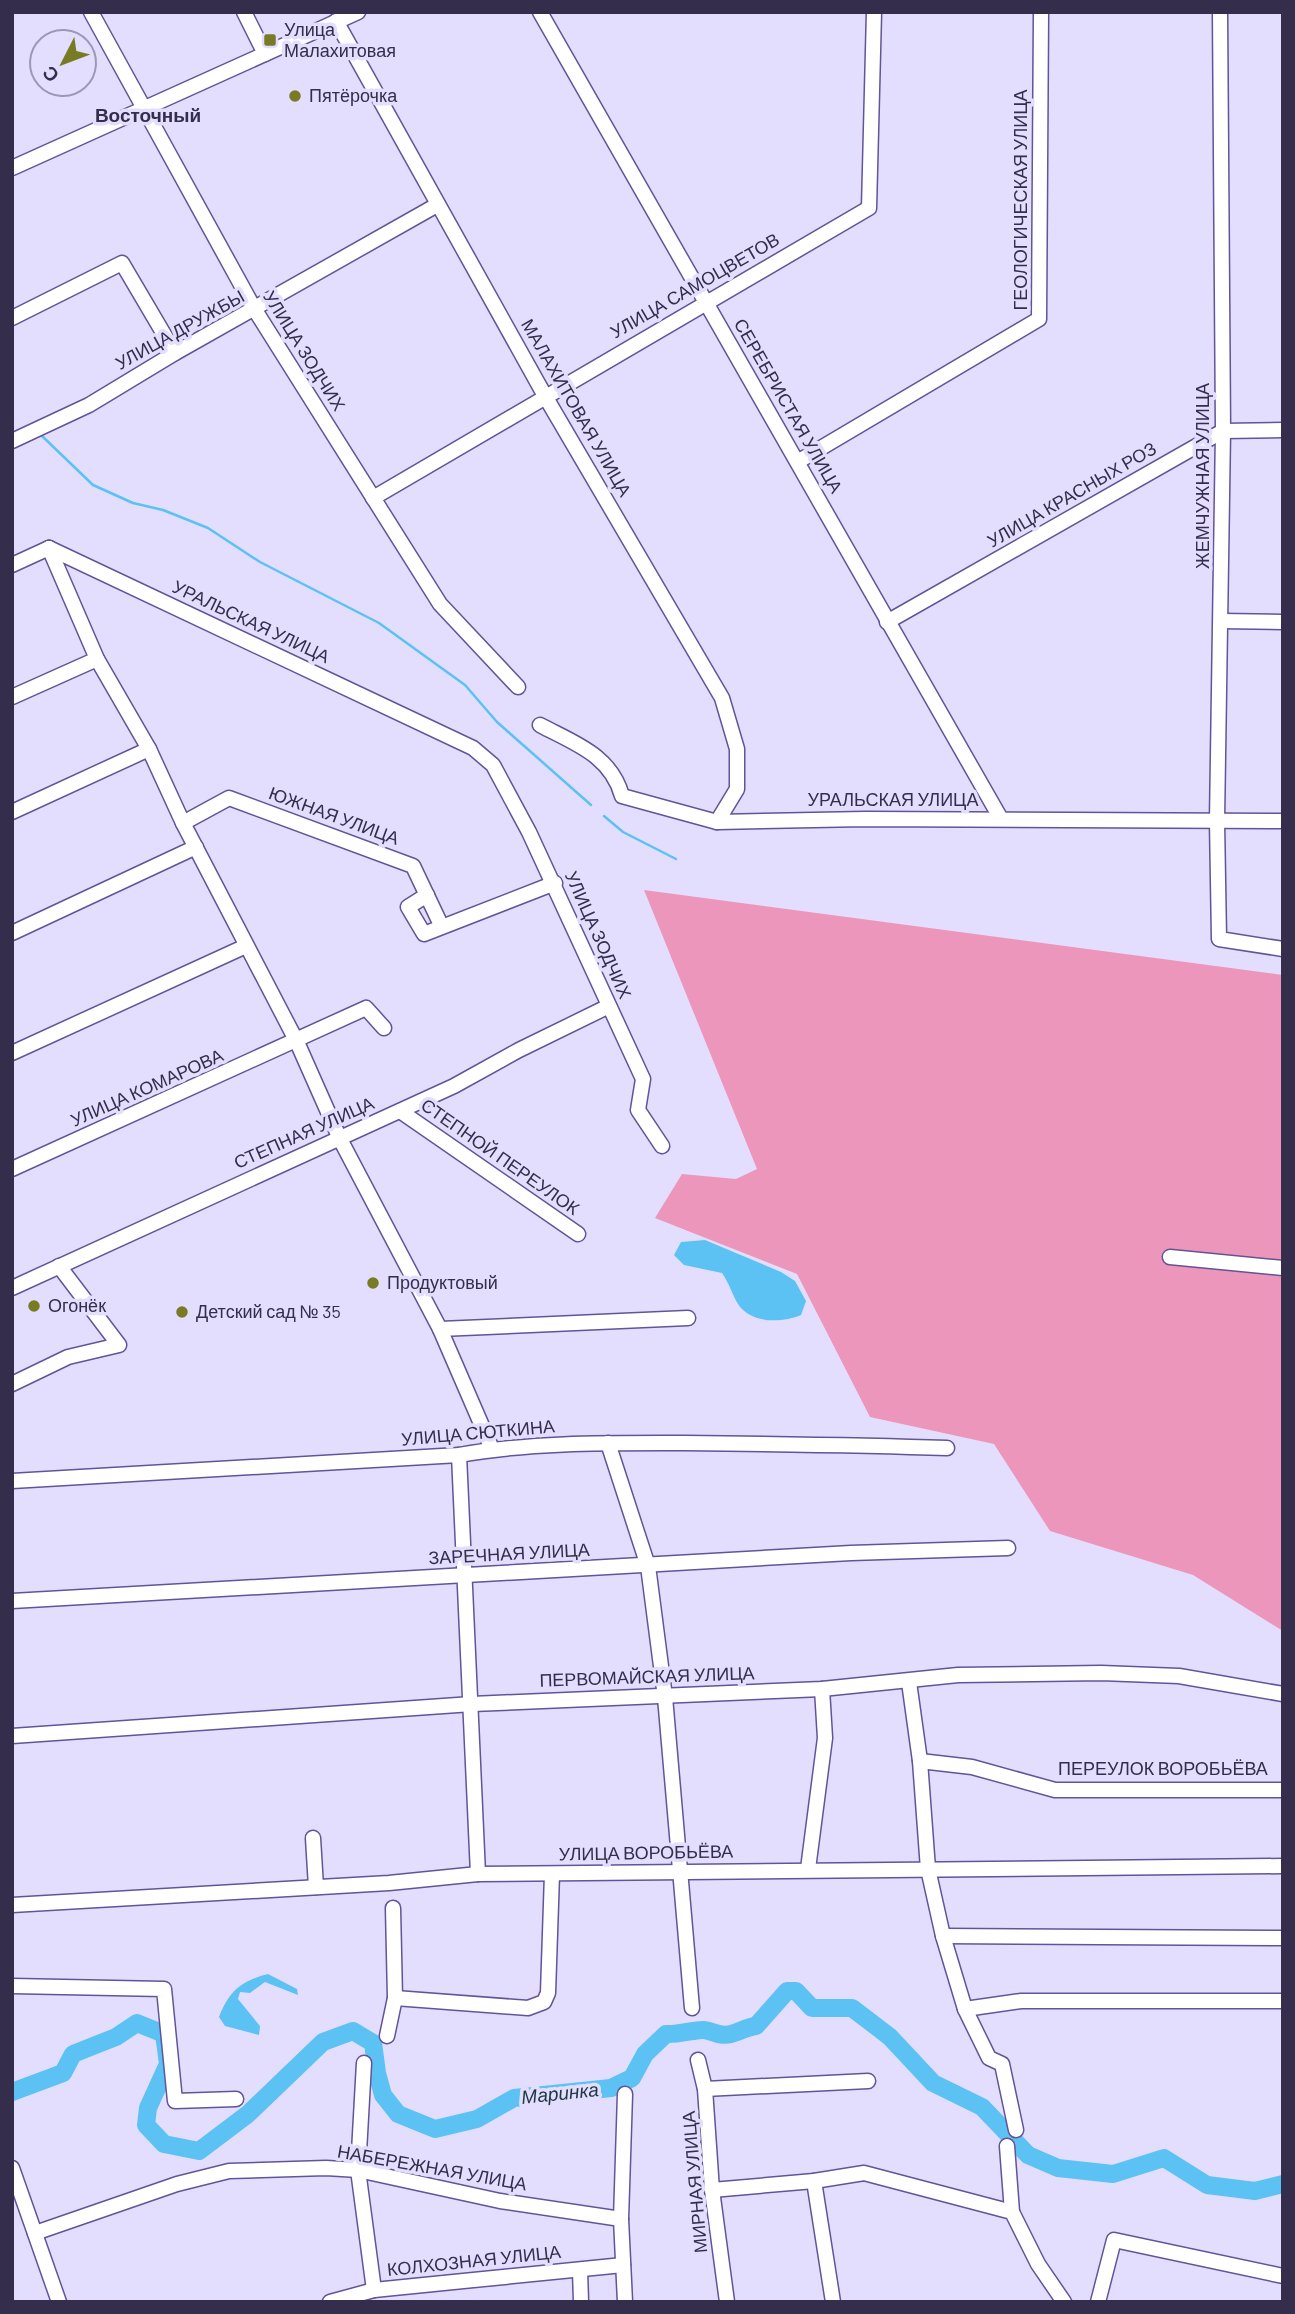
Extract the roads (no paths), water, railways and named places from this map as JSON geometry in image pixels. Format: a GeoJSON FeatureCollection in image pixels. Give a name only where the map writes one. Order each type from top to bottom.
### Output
{"type":"FeatureCollection","features":[{"type":"Feature","properties":{"kind":"street","name":"УЛИЦА ЗОДЧИХ"},"geometry":{"type":"LineString","coordinates":[[91,12],[256,310],[440,604],[518,687]]}},
{"type":"Feature","properties":{"kind":"street"},"geometry":{"type":"LineString","coordinates":[[244,12],[265,54]]}},
{"type":"Feature","properties":{"kind":"street"},"geometry":{"type":"LineString","coordinates":[[12,167],[358,12]]}},
{"type":"Feature","properties":{"kind":"street","name":"СЕРЕБРИСТАЯ УЛИЦА"},"geometry":{"type":"LineString","coordinates":[[540,12],[799,461],[887,622],[1001,819]]}},
{"type":"Feature","properties":{"kind":"street","name":"УЛИЦА САМОЦВЕТОВ"},"geometry":{"type":"LineString","coordinates":[[373,498],[869,208],[874,12]]}},
{"type":"Feature","properties":{"kind":"street","name":"ГЕОЛОГИЧЕСКАЯ УЛИЦА"},"geometry":{"type":"LineString","coordinates":[[799,461],[1040,319],[1041,12]]}},
{"type":"Feature","properties":{"kind":"street","name":"ЖЕМЧУЖНАЯ УЛИЦА"},"geometry":{"type":"LineString","coordinates":[[1220,12],[1223,431],[1217,821],[1219,939],[1283,949]]}},
{"type":"Feature","properties":{"kind":"street","name":"МАЛАХИТОВАЯ УЛИЦА"},"geometry":{"type":"LineString","coordinates":[[337,21],[545,396],[722,698],[737,749],[737,789],[717,822]]}},
{"type":"Feature","properties":{"kind":"street","name":"УЛИЦА ДРУЖБЫ"},"geometry":{"type":"LineString","coordinates":[[12,441],[89,405],[175,353],[256,310],[437,205]]}},
{"type":"Feature","properties":{"kind":"street"},"geometry":{"type":"LineString","coordinates":[[12,318],[122,263],[175,353]]}},
{"type":"Feature","properties":{"kind":"street","name":"УЛИЦА КРАСНЫХ РОЗ"},"geometry":{"type":"LineString","coordinates":[[887,622],[1223,431],[1283,430]]}},
{"type":"Feature","properties":{"kind":"street"},"geometry":{"type":"LineString","coordinates":[[12,565],[49,548],[97,659],[149,749],[183,823],[297,1042],[340,1139],[440,1329],[492,1449]]}},
{"type":"Feature","properties":{"kind":"street","name":"УРАЛЬСКАЯ УЛИЦА"},"geometry":{"type":"LineString","coordinates":[[49,548],[473,748]]}},
{"type":"Feature","properties":{"kind":"street"},"geometry":{"type":"LineString","coordinates":[[1221,621],[1283,622]]}},
{"type":"Feature","properties":{"kind":"street"},"geometry":{"type":"LineString","coordinates":[[12,697],[97,659]]}},
{"type":"Feature","properties":{"kind":"street","name":"УРАЛЬСКАЯ УЛИЦА"},"geometry":{"type":"LineString","coordinates":[[540,725],[599,756],[617,778],[622,796],[717,822],[1001,819],[1283,821]]}},
{"type":"Feature","properties":{"kind":"street","name":"УЛИЦА ЗОДЧИХ"},"geometry":{"type":"LineString","coordinates":[[473,748],[493,765],[555,883],[643,1079],[638,1110],[662,1146]]}},
{"type":"Feature","properties":{"kind":"street"},"geometry":{"type":"LineString","coordinates":[[12,812],[149,749]]}},
{"type":"Feature","properties":{"kind":"street","name":"ЮЖНАЯ УЛИЦА"},"geometry":{"type":"LineString","coordinates":[[183,823],[229,798],[413,866],[441,925]]}},
{"type":"Feature","properties":{"kind":"street"},"geometry":{"type":"LineString","coordinates":[[12,933],[196,848]]}},
{"type":"Feature","properties":{"kind":"street"},"geometry":{"type":"LineString","coordinates":[[427,895],[408,906],[424,934],[441,925],[555,883]]}},
{"type":"Feature","properties":{"kind":"street"},"geometry":{"type":"LineString","coordinates":[[12,1053],[246,946]]}},
{"type":"Feature","properties":{"kind":"street","name":"СТЕПНАЯ УЛИЦА"},"geometry":{"type":"LineString","coordinates":[[12,1288],[400,1111],[609,1006]]}},
{"type":"Feature","properties":{"kind":"street","name":"УЛИЦА КОМАРОВА"},"geometry":{"type":"LineString","coordinates":[[12,1170],[297,1042],[366,1008],[384,1028]]}},
{"type":"Feature","properties":{"kind":"street","name":"СТЕПНОЙ ПЕРЕУЛОК"},"geometry":{"type":"LineString","coordinates":[[400,1111],[578,1234]]}},
{"type":"Feature","properties":{"kind":"street"},"geometry":{"type":"LineString","coordinates":[[1170,1258],[1283,1268]]}},
{"type":"Feature","properties":{"kind":"street"},"geometry":{"type":"LineString","coordinates":[[12,1384],[68,1357],[119,1345],[59,1266]]}},
{"type":"Feature","properties":{"kind":"street"},"geometry":{"type":"LineString","coordinates":[[440,1329],[688,1318]]}},
{"type":"Feature","properties":{"kind":"street"},"geometry":{"type":"LineString","coordinates":[[608,1443],[648,1566],[665,1696],[692,2008]]}},
{"type":"Feature","properties":{"kind":"street","name":"УЛИЦА СЮТКИНА"},"geometry":{"type":"LineString","coordinates":[[12,1481],[459,1455],[492,1449],[608,1443],[842,1444],[947,1448]]}},
{"type":"Feature","properties":{"kind":"street"},"geometry":{"type":"LineString","coordinates":[[459,1455],[478,1874]]}},
{"type":"Feature","properties":{"kind":"street","name":"ЗАРЕЧНАЯ УЛИЦА"},"geometry":{"type":"LineString","coordinates":[[12,1601],[851,1553],[1008,1548]]}},
{"type":"Feature","properties":{"kind":"street","name":"ПЕРВОМАЙСКАЯ УЛИЦА"},"geometry":{"type":"LineString","coordinates":[[12,1736],[472,1704],[822,1689],[958,1675],[1101,1673],[1179,1676],[1283,1694]]}},
{"type":"Feature","properties":{"kind":"street"},"geometry":{"type":"LineString","coordinates":[[909,1682],[920,1761],[928,1869],[943,1936],[965,2009],[989,2058],[1002,2064],[1016,2130]]}},
{"type":"Feature","properties":{"kind":"street"},"geometry":{"type":"LineString","coordinates":[[808,1869],[825,1738],[822,1689]]}},
{"type":"Feature","properties":{"kind":"street","name":"ПЕРЕУЛОК ВОРОБЬЁВА"},"geometry":{"type":"LineString","coordinates":[[920,1761],[972,1767],[1055,1790],[1283,1790]]}},
{"type":"Feature","properties":{"kind":"street"},"geometry":{"type":"LineString","coordinates":[[313,1838],[316,1887]]}},
{"type":"Feature","properties":{"kind":"street","name":"УЛИЦА ВОРОБЬЁВА"},"geometry":{"type":"LineString","coordinates":[[12,1905],[316,1887],[478,1874],[1283,1866]]}},
{"type":"Feature","properties":{"kind":"street"},"geometry":{"type":"LineString","coordinates":[[395,1998],[528,2008],[544,2002],[548,1993],[552,1874]]}},
{"type":"Feature","properties":{"kind":"street"},"geometry":{"type":"LineString","coordinates":[[387,2036],[395,1998],[393,1908]]}},
{"type":"Feature","properties":{"kind":"street"},"geometry":{"type":"LineString","coordinates":[[943,1936],[1283,1938]]}},
{"type":"Feature","properties":{"kind":"street"},"geometry":{"type":"LineString","coordinates":[[12,1986],[164,1989],[175,2102],[236,2099]]}},
{"type":"Feature","properties":{"kind":"street"},"geometry":{"type":"LineString","coordinates":[[965,2009],[1021,2001],[1283,2001]]}},
{"type":"Feature","properties":{"kind":"street","name":"МИРНАЯ УЛИЦА"},"geometry":{"type":"LineString","coordinates":[[698,2060],[705,2089],[712,2190],[727,2302]]}},
{"type":"Feature","properties":{"kind":"street"},"geometry":{"type":"LineString","coordinates":[[364,2063],[358,2170],[374,2290]]}},
{"type":"Feature","properties":{"kind":"street"},"geometry":{"type":"LineString","coordinates":[[705,2089],[868,2081]]}},
{"type":"Feature","properties":{"kind":"street"},"geometry":{"type":"LineString","coordinates":[[625,2094],[621,2219],[625,2302]]}},
{"type":"Feature","properties":{"kind":"street"},"geometry":{"type":"LineString","coordinates":[[1007,2146],[1012,2212],[1038,2264],[1064,2302]]}},
{"type":"Feature","properties":{"kind":"street"},"geometry":{"type":"LineString","coordinates":[[12,2168],[59,2302]]}},
{"type":"Feature","properties":{"kind":"street","name":"НАБЕРЕЖНАЯ УЛИЦА"},"geometry":{"type":"LineString","coordinates":[[35,2234],[177,2184],[229,2171],[358,2170],[500,2201],[621,2219]]}},
{"type":"Feature","properties":{"kind":"street"},"geometry":{"type":"LineString","coordinates":[[712,2190],[814,2181],[863,2173],[1012,2212]]}},
{"type":"Feature","properties":{"kind":"street"},"geometry":{"type":"LineString","coordinates":[[814,2181],[833,2302]]}},
{"type":"Feature","properties":{"kind":"street"},"geometry":{"type":"LineString","coordinates":[[1098,2302],[1114,2240],[1283,2276]]}},
{"type":"Feature","properties":{"kind":"street","name":"КОЛХОЗНАЯ УЛИЦА"},"geometry":{"type":"LineString","coordinates":[[330,2302],[360,2297],[374,2290],[623,2265]]}},
{"type":"Feature","properties":{"kind":"street"},"geometry":{"type":"LineString","coordinates":[[580,2270],[581,2302]]}},
{"type":"Feature","properties":{"kind":"water"},"geometry":{"type":"Polygon","coordinates":[[[705,1240],[781,1272],[795,1281],[806,1301],[801,1315],[767,1320],[751,1315],[738,1304],[722,1273],[684,1265],[674,1255],[681,1242],[705,1240]]]}},
{"type":"Feature","properties":{"kind":"water"},"geometry":{"type":"Polygon","coordinates":[[[268,1974],[297,1989],[298,1995],[265,1982],[250,1993],[240,1992],[238,1999],[260,2026],[259,2035],[225,2026],[219,2017],[227,2000],[243,1984],[268,1974]]]}},
{"type":"Feature","properties":{"kind":"waterway"},"geometry":{"type":"LineString","coordinates":[[42,436],[93,485],[133,503],[163,510],[208,528],[260,562],[379,623],[465,685],[497,722],[591,805]]}},
{"type":"Feature","properties":{"kind":"waterway"},"geometry":{"type":"LineString","coordinates":[[604,816],[623,832],[676,859]]}},
{"type":"Feature","properties":{"kind":"waterway","name":"Маринка"},"geometry":{"type":"LineString","coordinates":[[12,2092],[63,2073],[73,2054],[116,2037],[137,2023],[164,2034],[168,2064],[148,2108],[146,2125],[164,2144],[199,2151],[248,2114],[323,2042],[353,2031],[373,2043],[383,2095],[398,2114],[435,2129],[477,2119],[514,2098],[611,2088],[632,2078],[645,2054],[666,2034],[701,2030],[727,2035],[756,2026],[787,1991],[796,1991],[812,2008],[852,2008],[890,2037],[933,2083],[982,2107],[1028,2155],[1058,2168],[1113,2174],[1164,2158],[1207,2185],[1255,2191],[1283,2184]]}},
{"type":"Feature","properties":{"kind":"place","name":"Улица Малахитовая"},"geometry":{"type":"Point","coordinates":[270,40]}},
{"type":"Feature","properties":{"kind":"place","name":"Пятёрочка"},"geometry":{"type":"Point","coordinates":[295,96]}},
{"type":"Feature","properties":{"kind":"place","name":"Продуктовый"},"geometry":{"type":"Point","coordinates":[373,1283]}},
{"type":"Feature","properties":{"kind":"place","name":"Огонёк"},"geometry":{"type":"Point","coordinates":[34,1306]}},
{"type":"Feature","properties":{"kind":"place","name":"Детский сад № 35"},"geometry":{"type":"Point","coordinates":[182,1312]}},
{"type":"Feature","properties":{"kind":"district","name":"Восточный"},"geometry":{"type":"Point","coordinates":[148,115]}}]}
